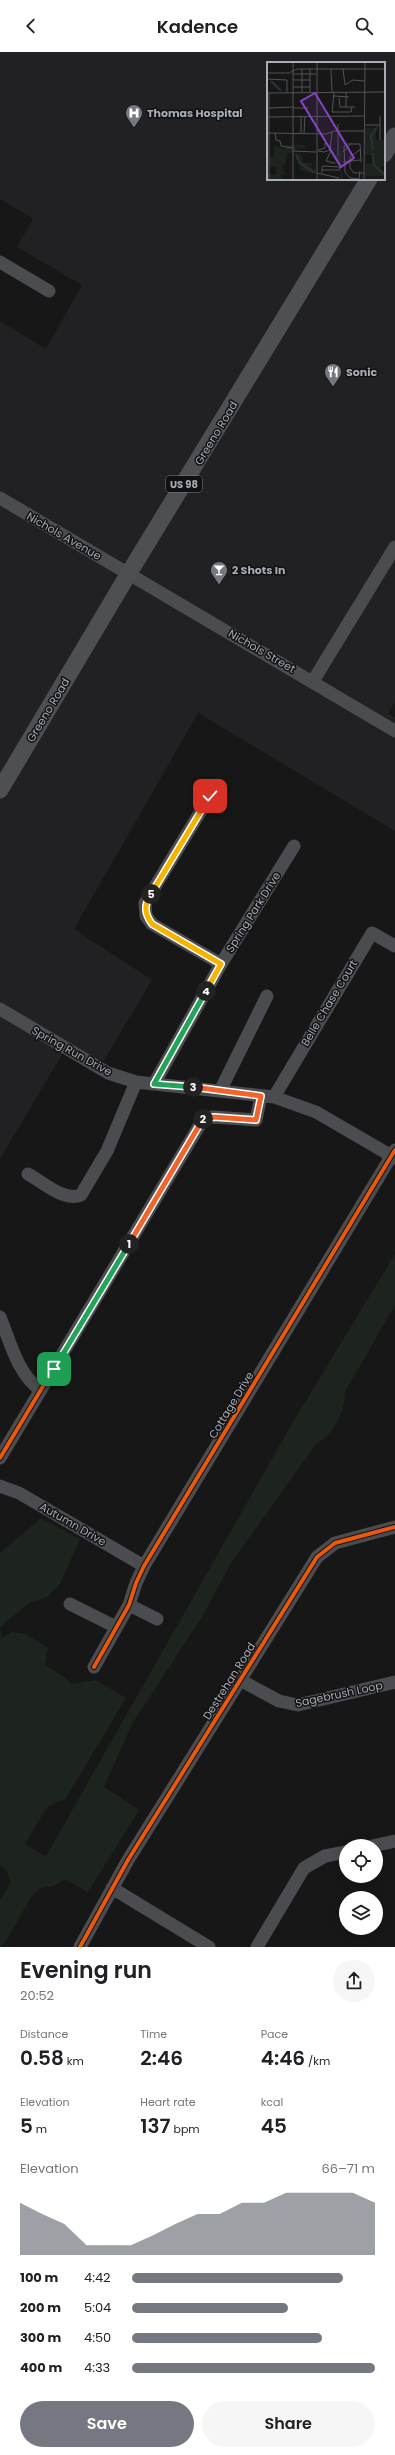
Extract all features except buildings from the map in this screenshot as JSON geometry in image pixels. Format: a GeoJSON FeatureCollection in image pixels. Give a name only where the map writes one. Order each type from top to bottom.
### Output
{"type":"FeatureCollection","features":[{"type":"Feature","properties":{"kind":"main road"},"geometry":{"type":"LineString","coordinates":[[385,152],[395,136]]}},
{"type":"Feature","properties":{"kind":"main road","name":"Greeno Road"},"geometry":{"type":"LineString","coordinates":[[0,790],[129,573],[368,180]]}},
{"type":"Feature","properties":{"kind":"street"},"geometry":{"type":"LineString","coordinates":[[0,262],[49,291]]}},
{"type":"Feature","properties":{"kind":"street","name":"Nichols Avenue"},"geometry":{"type":"LineString","coordinates":[[0,498],[129,573]]}},
{"type":"Feature","properties":{"kind":"street"},"geometry":{"type":"LineString","coordinates":[[314,681],[395,547]]}},
{"type":"Feature","properties":{"kind":"street","name":"Nichols Street"},"geometry":{"type":"LineString","coordinates":[[129,573],[314,681],[395,731]]}},
{"type":"Feature","properties":{"kind":"street"},"geometry":{"type":"LineString","coordinates":[[210,796],[145,903],[146,916],[152,924],[221,964]]}},
{"type":"Feature","properties":{"kind":"street","name":"Spring Park Drive"},"geometry":{"type":"LineString","coordinates":[[154,1084],[221,964],[294,846]]}},
{"type":"Feature","properties":{"kind":"street","name":"Belle Chase Court"},"geometry":{"type":"LineString","coordinates":[[274,1097],[372,933],[395,946]]}},
{"type":"Feature","properties":{"kind":"street"},"geometry":{"type":"LineString","coordinates":[[220,1091],[267,996]]}},
{"type":"Feature","properties":{"kind":"street","name":"Spring Run Drive"},"geometry":{"type":"LineString","coordinates":[[0,1009],[108,1073],[136,1082],[274,1097],[316,1112],[394,1154]]}},
{"type":"Feature","properties":{"kind":"street"},"geometry":{"type":"LineString","coordinates":[[28,1174],[64,1195],[74,1198],[82,1195],[107,1151],[136,1082]]}},
{"type":"Feature","properties":{"kind":"street"},"geometry":{"type":"LineString","coordinates":[[0,1458],[204,1118],[214,1117],[256,1120],[261,1096]]}},
{"type":"Feature","properties":{"kind":"street","name":"Cottage Drive"},"geometry":{"type":"LineString","coordinates":[[94,1667],[129,1605],[144,1566],[394,1154]]}},
{"type":"Feature","properties":{"kind":"street"},"geometry":{"type":"LineString","coordinates":[[0,1317],[24,1373],[32,1384],[41,1390]]}},
{"type":"Feature","properties":{"kind":"street","name":"Autumn Drive"},"geometry":{"type":"LineString","coordinates":[[0,1486],[19,1493],[144,1566]]}},
{"type":"Feature","properties":{"kind":"street","name":"Destrehan Road"},"geometry":{"type":"LineString","coordinates":[[80,1947],[112,1888],[310,1566],[325,1549],[335,1543],[395,1527]]}},
{"type":"Feature","properties":{"kind":"street"},"geometry":{"type":"LineString","coordinates":[[70,1604],[116,1627]]}},
{"type":"Feature","properties":{"kind":"street"},"geometry":{"type":"LineString","coordinates":[[129,1605],[157,1619]]}},
{"type":"Feature","properties":{"kind":"street","name":"Sagebrush Loop"},"geometry":{"type":"LineString","coordinates":[[240,1680],[270,1697],[293,1705],[395,1682]]}},
{"type":"Feature","properties":{"kind":"street"},"geometry":{"type":"LineString","coordinates":[[383,1844],[395,1841]]}},
{"type":"Feature","properties":{"kind":"street"},"geometry":{"type":"LineString","coordinates":[[257,1947],[304,1868],[324,1856],[339,1853]]}},
{"type":"Feature","properties":{"kind":"street"},"geometry":{"type":"LineString","coordinates":[[112,1888],[209,1947]]}},
{"type":"Feature","properties":{"kind":"shaded area"},"geometry":{"type":"Polygon","coordinates":[[[0,52],[395,52],[395,702],[388,713],[395,717],[395,831],[198,713],[74,929],[152,980],[97,1072],[63,1053],[0,1159],[0,321],[46,349],[82,285],[17,247],[33,219],[0,199],[0,52]]]}},
{"type":"Feature","properties":{"kind":"shaded area"},"geometry":{"type":"Polygon","coordinates":[[[395,1254],[395,1305],[345,1392],[341,1415],[328,1434],[316,1444],[231,1563],[202,1617],[132,1724],[104,1787],[139,1810],[88,1892],[64,1879],[56,1885],[44,1887],[37,1891],[29,1900],[8,1938],[0,1947],[0,1900],[11,1882],[6,1870],[0,1865],[0,1627],[2,1638],[12,1632],[26,1634],[48,1648],[45,1664],[73,1684],[96,1680],[126,1698],[66,1798],[47,1807],[25,1844],[46,1856],[293,1422],[395,1254]]]}},
{"type":"Feature","properties":{"kind":"shaded area"},"geometry":{"type":"Polygon","coordinates":[[[41,1518],[80,1539],[60,1584],[47,1597],[29,1603],[0,1627],[0,1553],[41,1518]]]}},
{"type":"Feature","properties":{"kind":"cycle path"},"geometry":{"type":"LineString","coordinates":[[0,1458],[204,1118],[214,1117],[256,1120],[261,1096]]}},
{"type":"Feature","properties":{"kind":"cycle path"},"geometry":{"type":"LineString","coordinates":[[94,1667],[129,1605],[136,1583],[144,1566],[395,1150]]}},
{"type":"Feature","properties":{"kind":"cycle path"},"geometry":{"type":"LineString","coordinates":[[80,1947],[128,1860],[317,1557],[335,1543],[395,1527]]}},
{"type":"Feature","properties":{"kind":"place","name":"Thomas Hospital"},"geometry":{"type":"Point","coordinates":[134,128]}},
{"type":"Feature","properties":{"kind":"place","name":"Sonic"},"geometry":{"type":"Point","coordinates":[333,387]}},
{"type":"Feature","properties":{"kind":"place","name":"2 Shots In"},"geometry":{"type":"Point","coordinates":[219,585]}},
{"type":"Feature","properties":{"kind":"route"},"geometry":{"type":"LineString","coordinates":[[54,1369],[204,1118],[214,1117],[256,1120],[261,1096],[187,1086],[154,1084],[221,964],[152,924],[146,916],[145,903],[210,796]]}}]}
